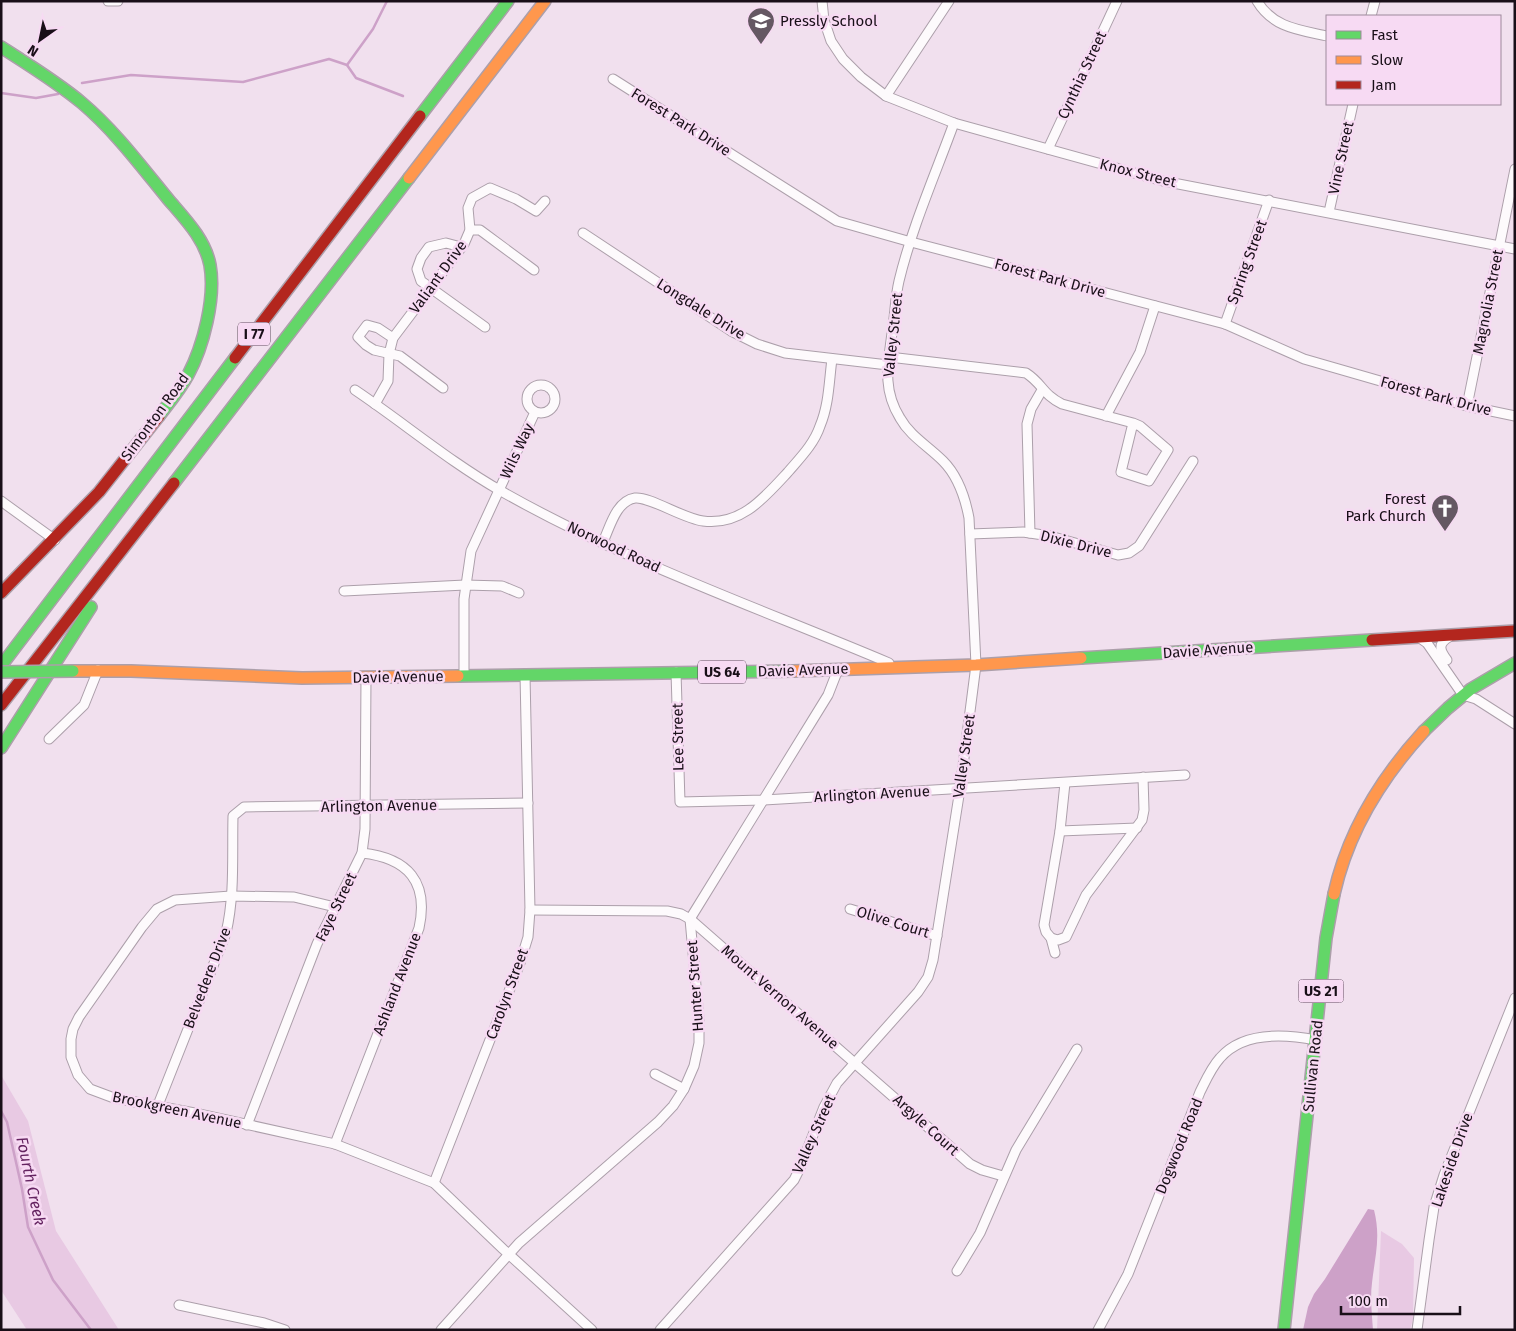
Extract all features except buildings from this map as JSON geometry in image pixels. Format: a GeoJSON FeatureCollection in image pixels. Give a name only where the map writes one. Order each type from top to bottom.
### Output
{"type":"FeatureCollection","features":[{"type":"Feature","properties":{"kind":"main road","name":"I 77"},"geometry":{"type":"LineString","coordinates":[[1,666],[508,1]]}},
{"type":"Feature","properties":{"kind":"main road","name":"I 77"},"geometry":{"type":"LineString","coordinates":[[1,706],[545,1]]}},
{"type":"Feature","properties":{"kind":"main road","name":"Simonton Road"},"geometry":{"type":"LineString","coordinates":[[1,47],[59,85],[93,112],[123,143],[195,230],[205,247],[211,266],[211,286],[205,331],[198,354],[188,375],[175,395],[100,491],[55,540],[1,593]]}},
{"type":"Feature","properties":{"kind":"main road"},"geometry":{"type":"LineString","coordinates":[[1,748],[138,530]]}},
{"type":"Feature","properties":{"kind":"main road","name":"Davie Avenue"},"geometry":{"type":"LineString","coordinates":[[1,672],[145,670],[261,678],[366,678],[837,669],[976,665],[1515,632]]}},
{"type":"Feature","properties":{"kind":"main road","name":"Sullivan Road"},"geometry":{"type":"LineString","coordinates":[[1284,1330],[1330,908],[1349,845],[1363,813],[1402,756],[1419,736],[1467,693],[1515,663]]}},
{"type":"Feature","properties":{"kind":"street"},"geometry":{"type":"LineString","coordinates":[[108,1],[118,1]]}},
{"type":"Feature","properties":{"kind":"street","name":"Knox Street"},"geometry":{"type":"LineString","coordinates":[[822,1],[824,20],[831,41],[843,59],[861,77],[886,96],[954,123],[1163,181],[1515,249]]}},
{"type":"Feature","properties":{"kind":"street"},"geometry":{"type":"LineString","coordinates":[[886,96],[949,1]]}},
{"type":"Feature","properties":{"kind":"street","name":"Cynthia Street"},"geometry":{"type":"LineString","coordinates":[[1048,149],[1117,1]]}},
{"type":"Feature","properties":{"kind":"street"},"geometry":{"type":"LineString","coordinates":[[1258,1],[1263,11],[1279,24],[1326,36]]}},
{"type":"Feature","properties":{"kind":"street"},"geometry":{"type":"LineString","coordinates":[[1371,15],[1375,1]]}},
{"type":"Feature","properties":{"kind":"street","name":"Forest Park Drive"},"geometry":{"type":"LineString","coordinates":[[613,79],[837,221],[1225,324],[1304,359],[1467,406],[1515,416]]}},
{"type":"Feature","properties":{"kind":"street","name":"Vine Street"},"geometry":{"type":"LineString","coordinates":[[1329,212],[1353,105]]}},
{"type":"Feature","properties":{"kind":"street","name":"Valley Street"},"geometry":{"type":"LineString","coordinates":[[660,1330],[794,1180],[824,1107],[838,1083],[918,992],[928,977],[933,960],[960,789],[976,665],[969,518],[965,498],[956,479],[944,462],[912,435],[900,418],[891,399],[887,378],[899,282],[911,242],[954,123]]}},
{"type":"Feature","properties":{"kind":"street","name":"Magnolia Street"},"geometry":{"type":"LineString","coordinates":[[1467,406],[1515,169]]}},
{"type":"Feature","properties":{"kind":"street","name":"Valiant Drive"},"geometry":{"type":"LineString","coordinates":[[375,404],[388,381],[393,338],[461,247],[470,230],[468,208],[472,198],[490,188],[516,199],[536,211],[545,201]]}},
{"type":"Feature","properties":{"kind":"street","name":"Spring Street"},"geometry":{"type":"LineString","coordinates":[[1225,324],[1269,200]]}},
{"type":"Feature","properties":{"kind":"street"},"geometry":{"type":"LineString","coordinates":[[470,230],[480,230],[534,270]]}},
{"type":"Feature","properties":{"kind":"street","name":"Longdale Drive"},"geometry":{"type":"LineString","coordinates":[[584,233],[731,331],[757,344],[785,353],[832,359],[889,361],[1026,373],[1035,378],[1042,390],[1051,399],[1062,404],[1133,423]]}},
{"type":"Feature","properties":{"kind":"street"},"geometry":{"type":"LineString","coordinates":[[461,247],[446,243],[429,247],[421,258],[417,269],[421,281],[485,327]]}},
{"type":"Feature","properties":{"kind":"street"},"geometry":{"type":"LineString","coordinates":[[1106,416],[1140,352],[1155,306]]}},
{"type":"Feature","properties":{"kind":"street"},"geometry":{"type":"LineString","coordinates":[[393,338],[378,328],[367,324],[358,337],[374,350],[400,356],[443,388]]}},
{"type":"Feature","properties":{"kind":"street"},"geometry":{"type":"LineString","coordinates":[[603,542],[618,509],[626,502],[635,498],[644,499],[688,518],[715,522],[732,518],[760,503],[802,456],[817,435],[825,413],[832,359]]}},
{"type":"Feature","properties":{"kind":"street","name":"Norwood Road"},"geometry":{"type":"LineString","coordinates":[[355,390],[435,447],[500,490],[603,542],[672,574],[889,663],[890,667]]}},
{"type":"Feature","properties":{"kind":"street"},"geometry":{"type":"LineString","coordinates":[[1030,533],[1027,424],[1031,409],[1042,390]]}},
{"type":"Feature","properties":{"kind":"street","name":"Wils Way"},"geometry":{"type":"LineString","coordinates":[[464,676],[465,585],[471,551],[535,412]]}},
{"type":"Feature","properties":{"kind":"street"},"geometry":{"type":"LineString","coordinates":[[1133,423],[1140,426],[1168,450],[1149,481],[1121,472],[1133,423]]}},
{"type":"Feature","properties":{"kind":"street","name":"Dixie Drive"},"geometry":{"type":"LineString","coordinates":[[970,534],[1030,533],[1050,536],[1118,555],[1129,552],[1142,542],[1193,461]]}},
{"type":"Feature","properties":{"kind":"street"},"geometry":{"type":"LineString","coordinates":[[1,501],[55,540]]}},
{"type":"Feature","properties":{"kind":"street"},"geometry":{"type":"LineString","coordinates":[[344,591],[465,585],[502,586],[520,593]]}},
{"type":"Feature","properties":{"kind":"street"},"geometry":{"type":"LineString","coordinates":[[1452,635],[1440,645],[1440,651],[1467,693]]}},
{"type":"Feature","properties":{"kind":"street"},"geometry":{"type":"LineString","coordinates":[[1416,637],[1427,643],[1467,693],[1515,724]]}},
{"type":"Feature","properties":{"kind":"street","name":"Hunter Street"},"geometry":{"type":"LineString","coordinates":[[441,1330],[519,1243],[658,1122],[673,1106],[684,1089],[694,1066],[699,1043],[699,1019],[690,919],[828,695],[837,669]]}},
{"type":"Feature","properties":{"kind":"street"},"geometry":{"type":"LineString","coordinates":[[49,739],[84,705],[98,670]]}},
{"type":"Feature","properties":{"kind":"street","name":"Lee Street"},"geometry":{"type":"LineString","coordinates":[[676,672],[680,802]]}},
{"type":"Feature","properties":{"kind":"street","name":"Carolyn Street"},"geometry":{"type":"LineString","coordinates":[[434,1183],[520,963],[528,937],[530,910],[525,675]]}},
{"type":"Feature","properties":{"kind":"street","name":"Faye Street"},"geometry":{"type":"LineString","coordinates":[[247,1125],[311,958],[362,853],[365,830],[366,678]]}},
{"type":"Feature","properties":{"kind":"street"},"geometry":{"type":"LineString","coordinates":[[1487,680],[1482,695],[1492,709]]}},
{"type":"Feature","properties":{"kind":"street","name":"Arlington Avenue"},"geometry":{"type":"LineString","coordinates":[[680,802],[764,800],[1185,775]]}},
{"type":"Feature","properties":{"kind":"street"},"geometry":{"type":"LineString","coordinates":[[1051,938],[1058,940],[1066,936],[1086,894],[1142,820],[1144,810],[1143,777]]}},
{"type":"Feature","properties":{"kind":"street"},"geometry":{"type":"LineString","coordinates":[[1054,953],[1051,938],[1046,932],[1044,925],[1060,831],[1065,782]]}},
{"type":"Feature","properties":{"kind":"street","name":"Arlington Avenue"},"geometry":{"type":"LineString","coordinates":[[233,816],[244,808],[528,803]]}},
{"type":"Feature","properties":{"kind":"street","name":"Belvedere Drive"},"geometry":{"type":"LineString","coordinates":[[158,1105],[226,933],[232,896],[233,816]]}},
{"type":"Feature","properties":{"kind":"street"},"geometry":{"type":"LineString","coordinates":[[1060,831],[1137,828]]}},
{"type":"Feature","properties":{"kind":"street","name":"Ashland Avenue"},"geometry":{"type":"LineString","coordinates":[[335,1144],[419,928],[423,910],[420,892],[412,876],[400,863],[382,856],[362,853]]}},
{"type":"Feature","properties":{"kind":"street","name":"Brookgreen Avenue"},"geometry":{"type":"LineString","coordinates":[[335,907],[294,897],[232,896],[175,900],[157,909],[142,927],[79,1017],[73,1029],[71,1057],[78,1076],[90,1090],[114,1098],[158,1105],[335,1144],[434,1183],[509,1255],[592,1330]]}},
{"type":"Feature","properties":{"kind":"street","name":"Olive Court"},"geometry":{"type":"LineString","coordinates":[[850,909],[937,936]]}},
{"type":"Feature","properties":{"kind":"street","name":"Mount Vernon Avenue"},"geometry":{"type":"LineString","coordinates":[[530,910],[666,911],[681,914],[690,919],[855,1062]]}},
{"type":"Feature","properties":{"kind":"street","name":"Lakeside Drive"},"geometry":{"type":"LineString","coordinates":[[1417,1330],[1434,1207],[1444,1175],[1515,998]]}},
{"type":"Feature","properties":{"kind":"street","name":"Dogwood Road"},"geometry":{"type":"LineString","coordinates":[[1098,1330],[1128,1274],[1200,1092],[1220,1057],[1236,1045],[1254,1038],[1275,1035],[1296,1036],[1316,1040]]}},
{"type":"Feature","properties":{"kind":"street"},"geometry":{"type":"LineString","coordinates":[[957,1271],[980,1233],[1003,1176],[1016,1150],[1077,1048]]}},
{"type":"Feature","properties":{"kind":"street","name":"Argyle Court"},"geometry":{"type":"LineString","coordinates":[[855,1062],[970,1164],[982,1170],[1003,1176]]}},
{"type":"Feature","properties":{"kind":"street"},"geometry":{"type":"LineString","coordinates":[[655,1074],[684,1089]]}},
{"type":"Feature","properties":{"kind":"street"},"geometry":{"type":"LineString","coordinates":[[179,1305],[285,1330]]}},
{"type":"Feature","properties":{"kind":"shaded area"},"geometry":{"type":"Polygon","coordinates":[[[1,1075],[28,1121],[56,1231],[119,1330],[27,1330],[1,1290],[1,1075]]]}},
{"type":"Feature","properties":{"kind":"shaded area"},"geometry":{"type":"Polygon","coordinates":[[[1368,1209],[1374,1210],[1377,1229],[1377,1246],[1371,1295],[1373,1330],[1303,1330],[1308,1307],[1314,1294],[1368,1209]]]}},
{"type":"Feature","properties":{"kind":"shaded area"},"geometry":{"type":"Polygon","coordinates":[[[1381,1231],[1402,1244],[1414,1258],[1413,1319],[1410,1330],[1377,1330],[1381,1231]]]}},
{"type":"Feature","properties":{"kind":"waterway"},"geometry":{"type":"LineString","coordinates":[[82,83],[131,75],[243,82],[329,59],[347,65],[373,29],[387,1]]}},
{"type":"Feature","properties":{"kind":"waterway"},"geometry":{"type":"LineString","coordinates":[[347,65],[356,78],[403,96]]}},
{"type":"Feature","properties":{"kind":"waterway"},"geometry":{"type":"LineString","coordinates":[[1,93],[36,98],[58,94]]}},
{"type":"Feature","properties":{"kind":"waterway","name":"Fourth Creek"},"geometry":{"type":"LineString","coordinates":[[1,1111],[7,1122],[22,1189],[28,1227],[53,1280],[91,1330]]}},
{"type":"Feature","properties":{"kind":"traffic: fast"},"geometry":{"type":"LineString","coordinates":[[420,116],[508,1]]}},
{"type":"Feature","properties":{"kind":"traffic: fast"},"geometry":{"type":"LineString","coordinates":[[1,47],[63,88],[94,114],[138,162],[187,222],[204,247],[210,265],[211,278],[210,307],[207,322],[199,351],[188,375],[159,416]]}},
{"type":"Feature","properties":{"kind":"traffic: fast"},"geometry":{"type":"LineString","coordinates":[[174,483],[409,178]]}},
{"type":"Feature","properties":{"kind":"traffic: fast"},"geometry":{"type":"LineString","coordinates":[[1,666],[235,358]]}},
{"type":"Feature","properties":{"kind":"traffic: fast"},"geometry":{"type":"LineString","coordinates":[[1,748],[91,607]]}},
{"type":"Feature","properties":{"kind":"traffic: fast"},"geometry":{"type":"LineString","coordinates":[[1081,658],[1372,640]]}},
{"type":"Feature","properties":{"kind":"traffic: fast"},"geometry":{"type":"LineString","coordinates":[[1424,731],[1471,689],[1515,663]]}},
{"type":"Feature","properties":{"kind":"traffic: fast"},"geometry":{"type":"LineString","coordinates":[[1,672],[73,671]]}},
{"type":"Feature","properties":{"kind":"traffic: fast"},"geometry":{"type":"LineString","coordinates":[[458,676],[793,671]]}},
{"type":"Feature","properties":{"kind":"traffic: fast"},"geometry":{"type":"LineString","coordinates":[[1284,1330],[1326,938],[1334,894]]}},
{"type":"Feature","properties":{"kind":"traffic: slow"},"geometry":{"type":"LineString","coordinates":[[409,178],[545,1]]}},
{"type":"Feature","properties":{"kind":"traffic: slow"},"geometry":{"type":"LineString","coordinates":[[793,671],[976,665],[1081,658]]}},
{"type":"Feature","properties":{"kind":"traffic: slow"},"geometry":{"type":"LineString","coordinates":[[73,671],[131,671],[302,678],[458,676]]}},
{"type":"Feature","properties":{"kind":"traffic: slow"},"geometry":{"type":"LineString","coordinates":[[1334,894],[1348,849],[1368,806],[1394,767],[1424,731]]}},
{"type":"Feature","properties":{"kind":"traffic: jam"},"geometry":{"type":"LineString","coordinates":[[235,358],[420,116]]}},
{"type":"Feature","properties":{"kind":"traffic: jam"},"geometry":{"type":"LineString","coordinates":[[1,593],[99,492],[159,416]]}},
{"type":"Feature","properties":{"kind":"traffic: jam"},"geometry":{"type":"LineString","coordinates":[[1,705],[174,483]]}},
{"type":"Feature","properties":{"kind":"traffic: jam"},"geometry":{"type":"LineString","coordinates":[[1372,640],[1515,631]]}},
{"type":"Feature","properties":{"kind":"place","name":"Pressly School"},"geometry":{"type":"Point","coordinates":[761,45]}},
{"type":"Feature","properties":{"kind":"place","name":"Forest Park Church"},"geometry":{"type":"Point","coordinates":[1445,532]}}]}
